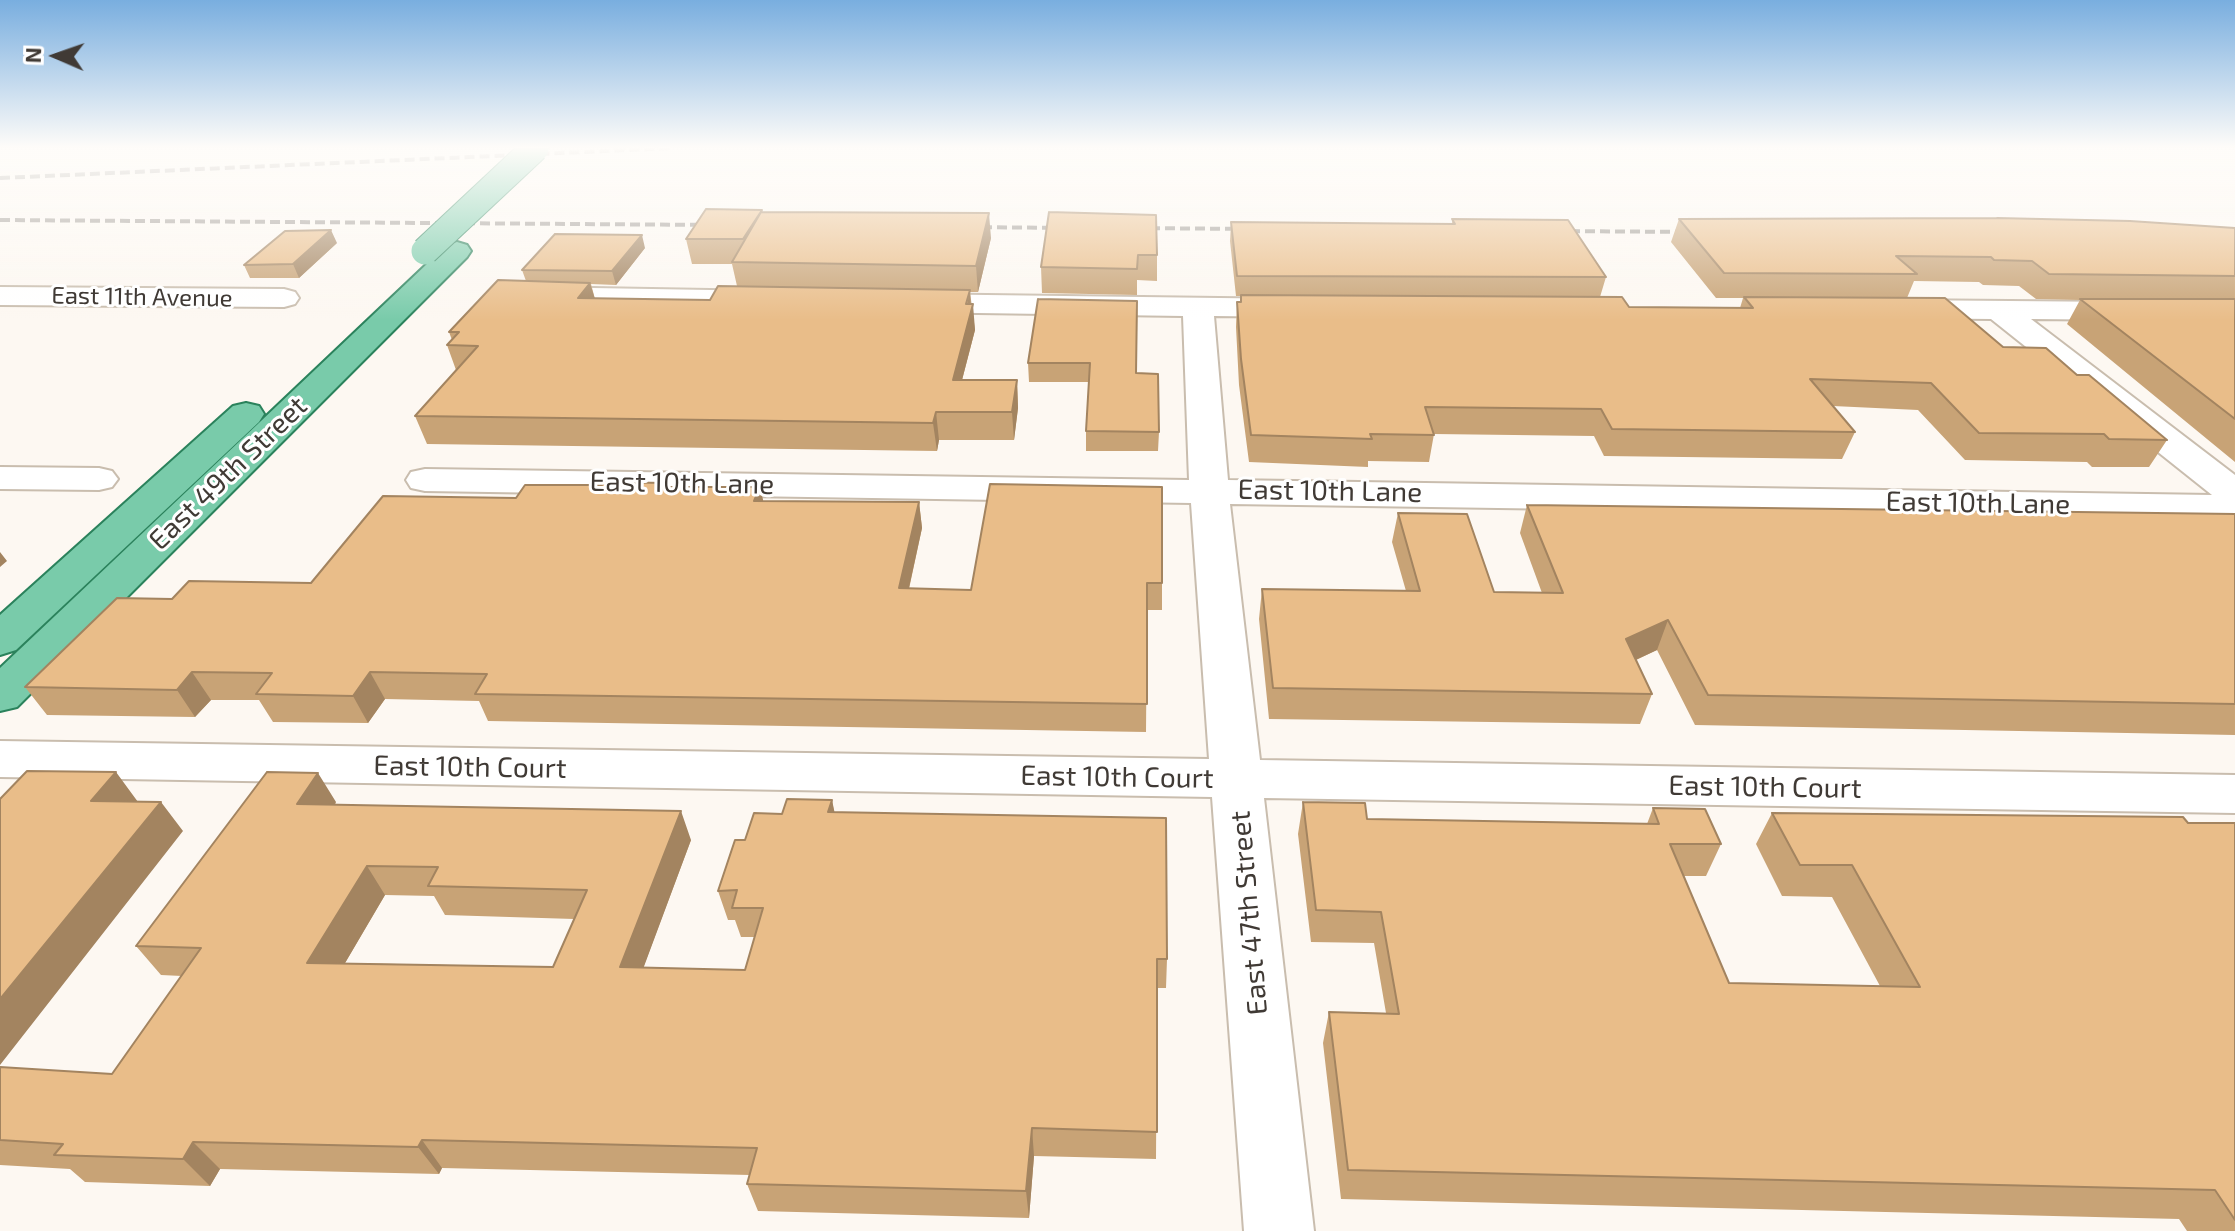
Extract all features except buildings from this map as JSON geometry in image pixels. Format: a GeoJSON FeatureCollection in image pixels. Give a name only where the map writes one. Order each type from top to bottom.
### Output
{"type":"FeatureCollection","features":[{"type":"Feature","properties":{"kind":"main road"},"geometry":{"type":"LineString","coordinates":[[441,251],[483,205]]}},
{"type":"Feature","properties":{"kind":"main road"},"geometry":{"type":"LineString","coordinates":[[441,251],[495,205]]}},
{"type":"Feature","properties":{"kind":"main road","name":"East 49th Street"},"geometry":{"type":"LineString","coordinates":[[0,640],[441,251]]}},
{"type":"Feature","properties":{"kind":"main road","name":"East 49th Street"},"geometry":{"type":"LineString","coordinates":[[0,695],[441,251]]}},
{"type":"Feature","properties":{"kind":"street"},"geometry":{"type":"LineString","coordinates":[[513,295],[800,301]]}},
{"type":"Feature","properties":{"kind":"street","name":"East 11th Avenue"},"geometry":{"type":"LineString","coordinates":[[0,296],[284,298]]}},
{"type":"Feature","properties":{"kind":"street"},"geometry":{"type":"LineString","coordinates":[[879,302],[1323,308]]}},
{"type":"Feature","properties":{"kind":"street","name":"East 47th Street"},"geometry":{"type":"LineString","coordinates":[[1198,308],[1209,489],[1279,1231]]}},
{"type":"Feature","properties":{"kind":"street"},"geometry":{"type":"LineString","coordinates":[[1873,309],[2235,312]]}},
{"type":"Feature","properties":{"kind":"street"},"geometry":{"type":"LineString","coordinates":[[1999,310],[2235,494]]}},
{"type":"Feature","properties":{"kind":"street"},"geometry":{"type":"LineString","coordinates":[[0,478],[99,479]]}},
{"type":"Feature","properties":{"kind":"street","name":"East 10th Lane"},"geometry":{"type":"LineString","coordinates":[[425,480],[1209,489],[2235,507]]}},
{"type":"Feature","properties":{"kind":"street","name":"East 10th Court"},"geometry":{"type":"LineString","coordinates":[[0,759],[2235,794]]}},
{"type":"Feature","properties":{"kind":"railway"},"geometry":{"type":"LineString","coordinates":[[0,220],[719,225]]}},
{"type":"Feature","properties":{"kind":"railway"},"geometry":{"type":"LineString","coordinates":[[967,227],[1071,228]]}},
{"type":"Feature","properties":{"kind":"railway"},"geometry":{"type":"LineString","coordinates":[[1135,228],[1251,229]]}},
{"type":"Feature","properties":{"kind":"railway"},"geometry":{"type":"LineString","coordinates":[[1555,231],[1695,232]]}}]}
